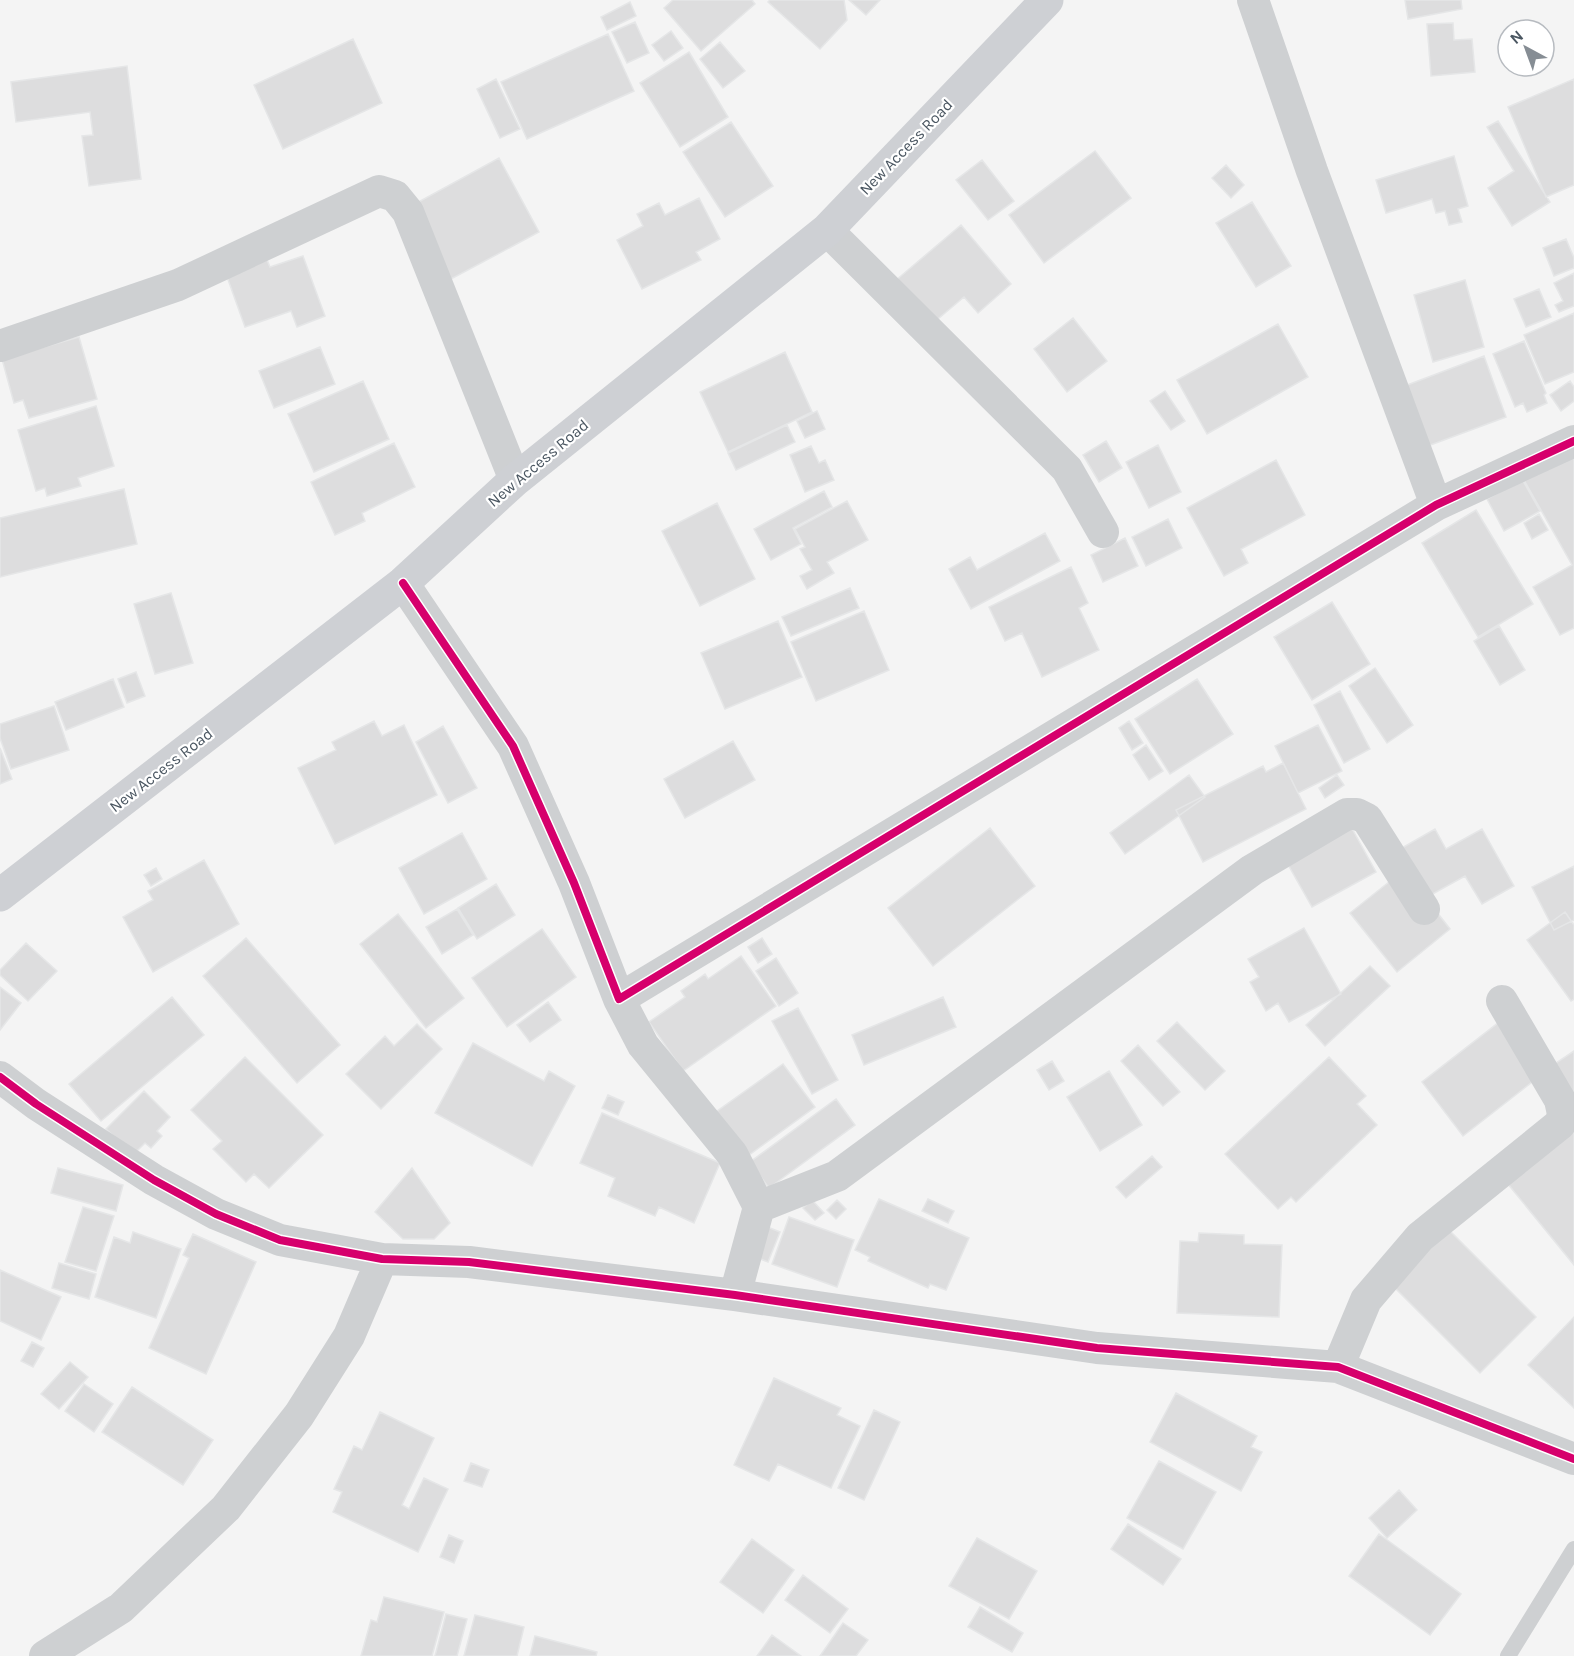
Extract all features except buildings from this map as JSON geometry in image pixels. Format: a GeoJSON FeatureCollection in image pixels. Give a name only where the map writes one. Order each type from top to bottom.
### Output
{"type":"FeatureCollection","features":[{"type":"Feature","properties":{"kind":"main road","name":"New Access Road"},"geometry":{"type":"LineString","coordinates":[[0,895],[403,583],[515,480],[826,230],[1047,0]]}},
{"type":"Feature","properties":{"kind":"street"},"geometry":{"type":"LineString","coordinates":[[1253,0],[1312,171],[1436,505]]}},
{"type":"Feature","properties":{"kind":"street"},"geometry":{"type":"LineString","coordinates":[[0,346],[178,285],[379,191],[395,196],[408,212],[515,480]]}},
{"type":"Feature","properties":{"kind":"street"},"geometry":{"type":"LineString","coordinates":[[826,230],[1067,469],[1103,532]]}},
{"type":"Feature","properties":{"kind":"street"},"geometry":{"type":"LineString","coordinates":[[619,999],[1436,505],[1574,441]]}},
{"type":"Feature","properties":{"kind":"street"},"geometry":{"type":"LineString","coordinates":[[403,583],[513,746],[574,883],[619,999],[643,1045],[732,1154],[759,1207],[735,1295]]}},
{"type":"Feature","properties":{"kind":"street"},"geometry":{"type":"LineString","coordinates":[[759,1207],[837,1176],[1252,870],[1347,814],[1357,814],[1367,819],[1424,909]]}},
{"type":"Feature","properties":{"kind":"street"},"geometry":{"type":"LineString","coordinates":[[1338,1367],[1366,1300],[1420,1237],[1560,1124],[1563,1114],[1560,1100],[1502,1001]]}},
{"type":"Feature","properties":{"kind":"street"},"geometry":{"type":"LineString","coordinates":[[0,1077],[36,1104],[154,1180],[216,1214],[280,1240],[382,1259],[469,1262],[735,1295],[1097,1348],[1338,1367],[1574,1459]]}},
{"type":"Feature","properties":{"kind":"street"},"geometry":{"type":"LineString","coordinates":[[45,1656],[121,1608],[226,1508],[299,1415],[349,1336],[382,1259]]}},
{"type":"Feature","properties":{"kind":"lane"},"geometry":{"type":"LineString","coordinates":[[1508,1656],[1574,1549]]}},
{"type":"Feature","properties":{"kind":"cycle path"},"geometry":{"type":"LineString","coordinates":[[403,583],[513,746],[574,883],[619,999],[1436,505],[1574,441]]}},
{"type":"Feature","properties":{"kind":"cycle path"},"geometry":{"type":"LineString","coordinates":[[0,1077],[36,1104],[154,1180],[216,1214],[280,1240],[382,1259],[469,1262],[735,1295],[1097,1348],[1338,1367],[1574,1459]]}}]}
